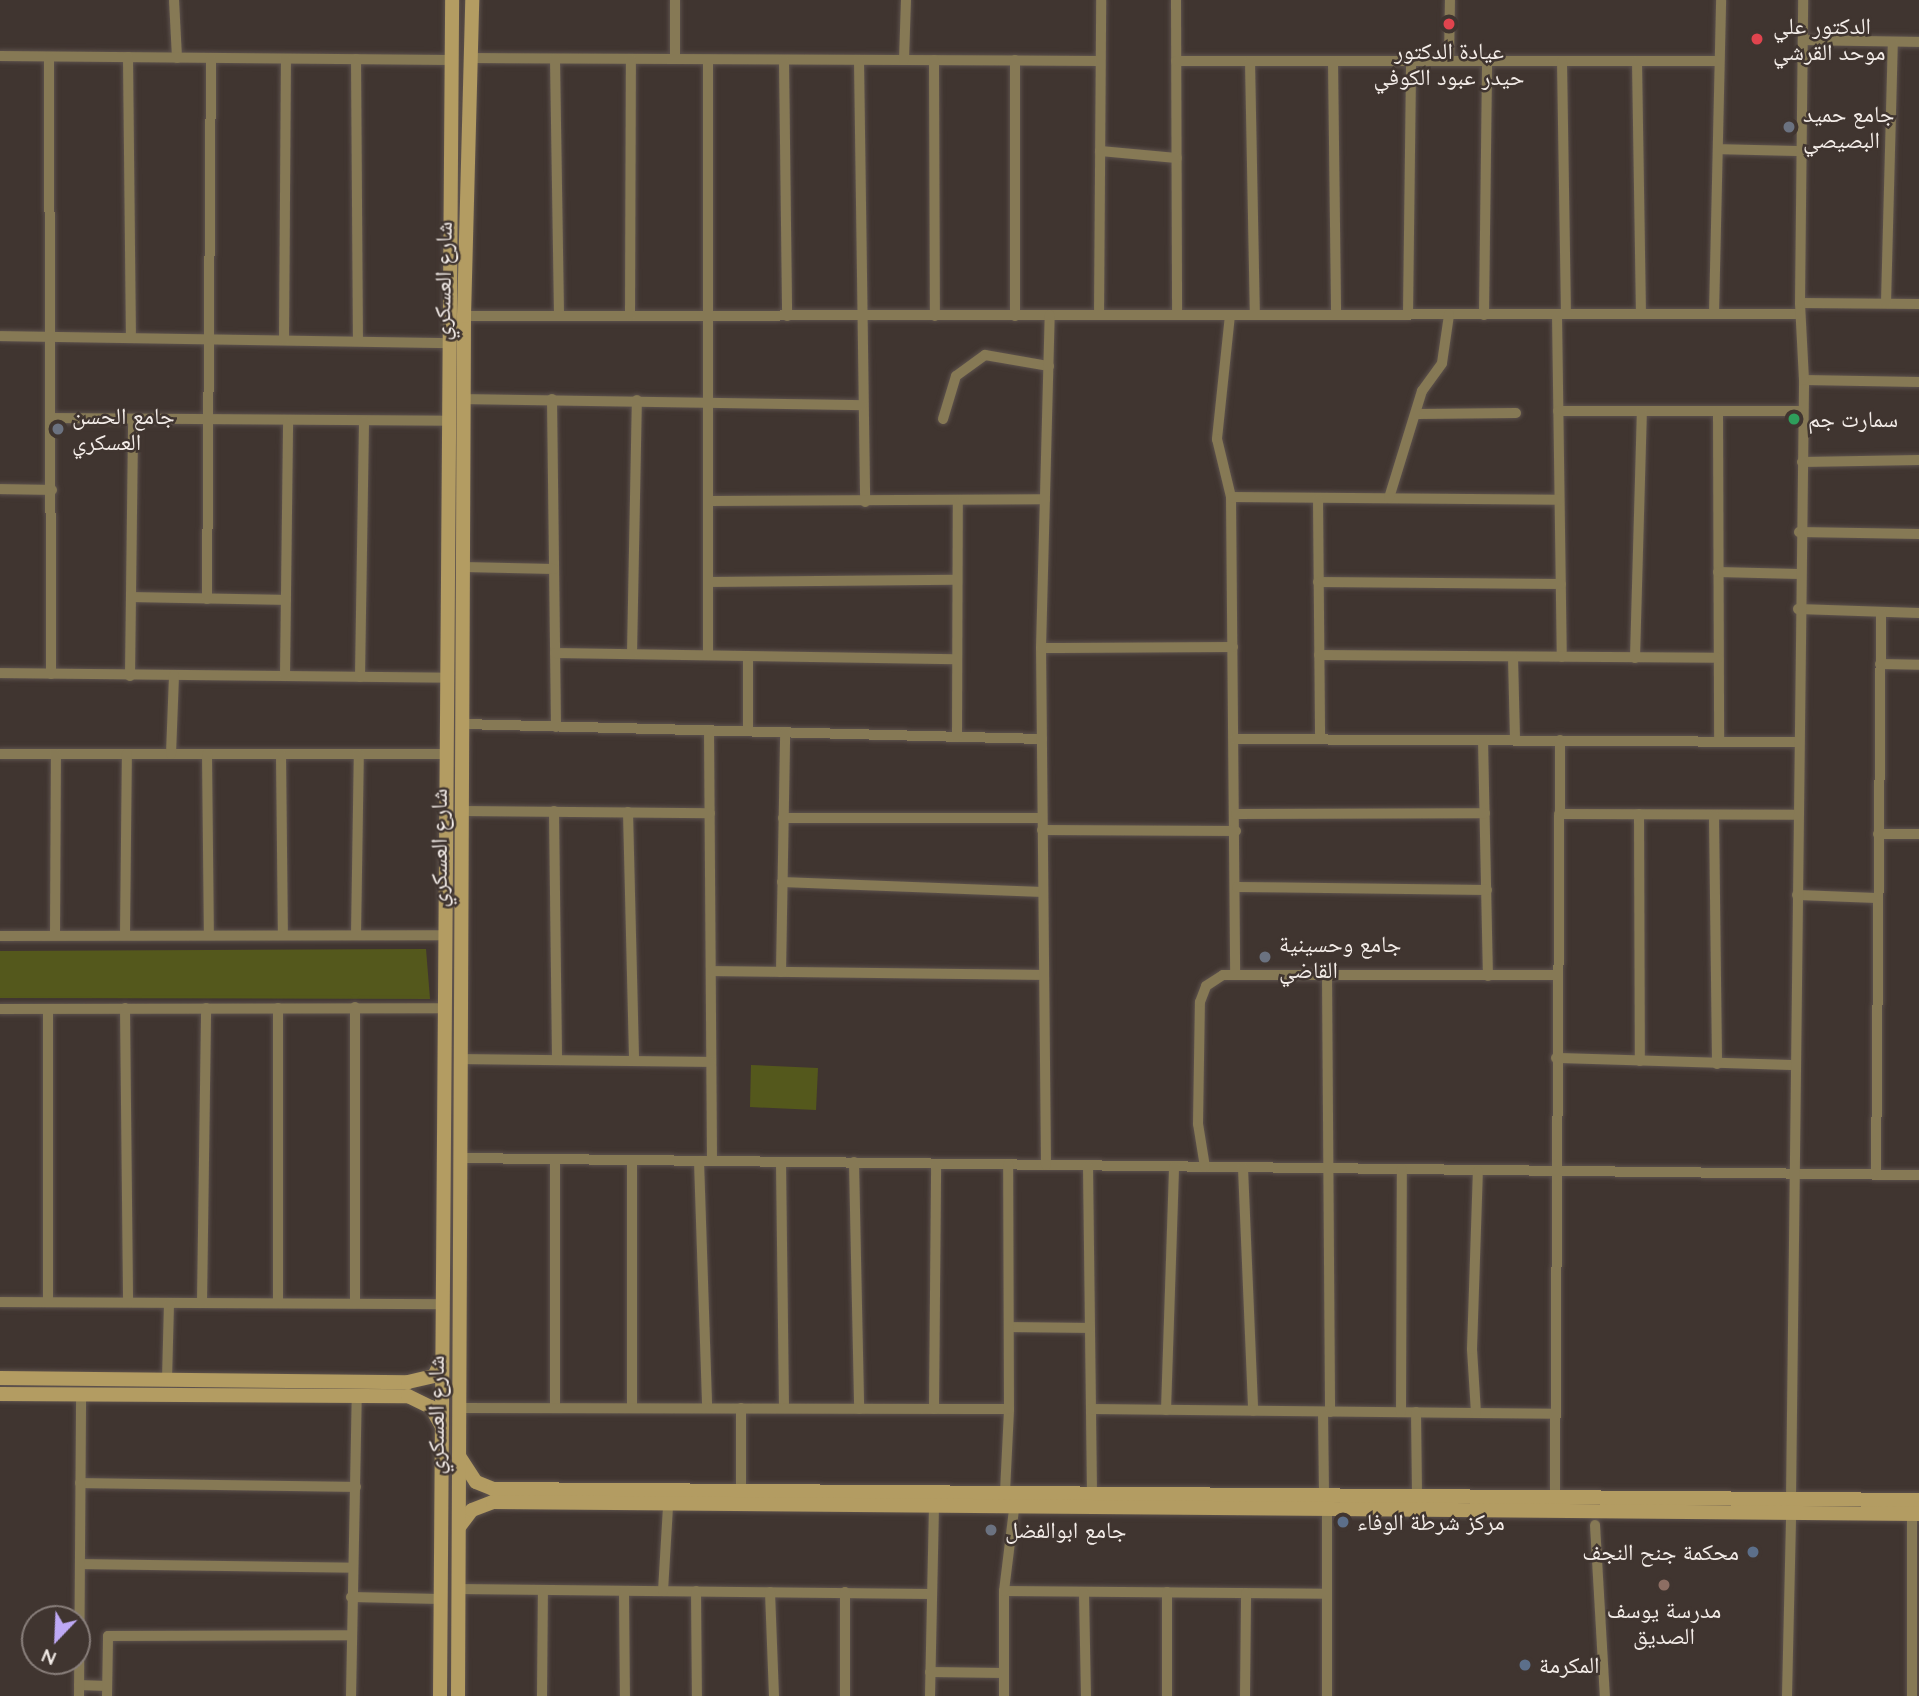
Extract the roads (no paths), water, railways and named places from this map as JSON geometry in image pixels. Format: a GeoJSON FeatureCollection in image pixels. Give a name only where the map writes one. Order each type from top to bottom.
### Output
{"type":"FeatureCollection","features":[{"type":"Feature","properties":{"kind":"street"},"geometry":{"type":"LineString","coordinates":[[174,0],[177,58]]}},
{"type":"Feature","properties":{"kind":"street","name":"شارع العسكري"},"geometry":{"type":"LineString","coordinates":[[441,1696],[452,0]]}},
{"type":"Feature","properties":{"kind":"street","name":"شارع العسكري"},"geometry":{"type":"LineString","coordinates":[[458,1696],[464,316],[472,0]]}},
{"type":"Feature","properties":{"kind":"street"},"geometry":{"type":"LineString","coordinates":[[675,0],[675,60]]}},
{"type":"Feature","properties":{"kind":"street"},"geometry":{"type":"LineString","coordinates":[[904,60],[906,0]]}},
{"type":"Feature","properties":{"kind":"street"},"geometry":{"type":"LineString","coordinates":[[1099,315],[1101,0]]}},
{"type":"Feature","properties":{"kind":"street"},"geometry":{"type":"LineString","coordinates":[[1176,0],[1177,315]]}},
{"type":"Feature","properties":{"kind":"street"},"geometry":{"type":"LineString","coordinates":[[1449,61],[1450,0]]}},
{"type":"Feature","properties":{"kind":"street"},"geometry":{"type":"LineString","coordinates":[[1714,314],[1721,0]]}},
{"type":"Feature","properties":{"kind":"street"},"geometry":{"type":"LineString","coordinates":[[1791,1499],[1796,1174],[1798,609],[1804,380],[1800,308],[1803,0]]}},
{"type":"Feature","properties":{"kind":"street"},"geometry":{"type":"LineString","coordinates":[[1803,40],[1919,42]]}},
{"type":"Feature","properties":{"kind":"street"},"geometry":{"type":"LineString","coordinates":[[1886,303],[1893,42]]}},
{"type":"Feature","properties":{"kind":"street"},"geometry":{"type":"LineString","coordinates":[[0,56],[451,60]]}},
{"type":"Feature","properties":{"kind":"street"},"geometry":{"type":"LineString","coordinates":[[49,57],[51,674]]}},
{"type":"Feature","properties":{"kind":"street"},"geometry":{"type":"LineString","coordinates":[[128,57],[131,338]]}},
{"type":"Feature","properties":{"kind":"street"},"geometry":{"type":"LineString","coordinates":[[207,599],[211,58]]}},
{"type":"Feature","properties":{"kind":"street"},"geometry":{"type":"LineString","coordinates":[[284,340],[286,58]]}},
{"type":"Feature","properties":{"kind":"street"},"geometry":{"type":"LineString","coordinates":[[470,58],[1100,61]]}},
{"type":"Feature","properties":{"kind":"street"},"geometry":{"type":"LineString","coordinates":[[356,59],[358,341]]}},
{"type":"Feature","properties":{"kind":"street"},"geometry":{"type":"LineString","coordinates":[[555,59],[559,316]]}},
{"type":"Feature","properties":{"kind":"street"},"geometry":{"type":"LineString","coordinates":[[630,316],[631,60]]}},
{"type":"Feature","properties":{"kind":"street"},"geometry":{"type":"LineString","coordinates":[[708,60],[711,315],[708,655]]}},
{"type":"Feature","properties":{"kind":"street"},"geometry":{"type":"LineString","coordinates":[[784,60],[787,316]]}},
{"type":"Feature","properties":{"kind":"street"},"geometry":{"type":"LineString","coordinates":[[859,60],[859,316],[865,502]]}},
{"type":"Feature","properties":{"kind":"street"},"geometry":{"type":"LineString","coordinates":[[934,60],[935,316]]}},
{"type":"Feature","properties":{"kind":"street"},"geometry":{"type":"LineString","coordinates":[[1015,60],[1016,316]]}},
{"type":"Feature","properties":{"kind":"street"},"geometry":{"type":"LineString","coordinates":[[1176,61],[1719,61]]}},
{"type":"Feature","properties":{"kind":"street"},"geometry":{"type":"LineString","coordinates":[[1250,61],[1255,315]]}},
{"type":"Feature","properties":{"kind":"street"},"geometry":{"type":"LineString","coordinates":[[1333,61],[1336,315]]}},
{"type":"Feature","properties":{"kind":"street"},"geometry":{"type":"LineString","coordinates":[[1408,315],[1411,61]]}},
{"type":"Feature","properties":{"kind":"street"},"geometry":{"type":"LineString","coordinates":[[1484,314],[1488,61]]}},
{"type":"Feature","properties":{"kind":"street"},"geometry":{"type":"LineString","coordinates":[[1562,61],[1558,411],[1562,657]]}},
{"type":"Feature","properties":{"kind":"street"},"geometry":{"type":"LineString","coordinates":[[1637,61],[1641,314]]}},
{"type":"Feature","properties":{"kind":"street"},"geometry":{"type":"LineString","coordinates":[[1718,149],[1802,151]]}},
{"type":"Feature","properties":{"kind":"street"},"geometry":{"type":"LineString","coordinates":[[1100,151],[1177,158]]}},
{"type":"Feature","properties":{"kind":"street"},"geometry":{"type":"LineString","coordinates":[[464,316],[1714,314],[1919,303]]}},
{"type":"Feature","properties":{"kind":"street"},"geometry":{"type":"LineString","coordinates":[[1046,1165],[1041,648],[1050,315]]}},
{"type":"Feature","properties":{"kind":"street"},"geometry":{"type":"LineString","coordinates":[[1230,315],[1217,439],[1231,497],[1237,887],[1235,972]]}},
{"type":"Feature","properties":{"kind":"street"},"geometry":{"type":"LineString","coordinates":[[1389,498],[1418,414],[1422,391],[1437,373],[1445,352],[1449,315]]}},
{"type":"Feature","properties":{"kind":"street"},"geometry":{"type":"LineString","coordinates":[[0,336],[449,343]]}},
{"type":"Feature","properties":{"kind":"street"},"geometry":{"type":"LineString","coordinates":[[943,419],[956,376],[985,355],[1049,366]]}},
{"type":"Feature","properties":{"kind":"street"},"geometry":{"type":"LineString","coordinates":[[1804,380],[1919,382]]}},
{"type":"Feature","properties":{"kind":"street"},"geometry":{"type":"LineString","coordinates":[[464,399],[710,400],[862,405]]}},
{"type":"Feature","properties":{"kind":"street"},"geometry":{"type":"LineString","coordinates":[[552,399],[556,727]]}},
{"type":"Feature","properties":{"kind":"street"},"geometry":{"type":"LineString","coordinates":[[632,654],[637,400]]}},
{"type":"Feature","properties":{"kind":"street"},"geometry":{"type":"LineString","coordinates":[[1558,411],[1802,411]]}},
{"type":"Feature","properties":{"kind":"street"},"geometry":{"type":"LineString","coordinates":[[1636,658],[1642,412]]}},
{"type":"Feature","properties":{"kind":"street"},"geometry":{"type":"LineString","coordinates":[[1718,412],[1719,741]]}},
{"type":"Feature","properties":{"kind":"street"},"geometry":{"type":"LineString","coordinates":[[1418,414],[1516,413]]}},
{"type":"Feature","properties":{"kind":"street"},"geometry":{"type":"LineString","coordinates":[[52,418],[133,421],[449,421]]}},
{"type":"Feature","properties":{"kind":"street"},"geometry":{"type":"LineString","coordinates":[[130,676],[134,597],[133,421]]}},
{"type":"Feature","properties":{"kind":"street"},"geometry":{"type":"LineString","coordinates":[[360,677],[363,421]]}},
{"type":"Feature","properties":{"kind":"street"},"geometry":{"type":"LineString","coordinates":[[285,676],[288,422]]}},
{"type":"Feature","properties":{"kind":"street"},"geometry":{"type":"LineString","coordinates":[[1802,462],[1919,460]]}},
{"type":"Feature","properties":{"kind":"street"},"geometry":{"type":"LineString","coordinates":[[0,489],[52,490]]}},
{"type":"Feature","properties":{"kind":"street"},"geometry":{"type":"LineString","coordinates":[[1231,497],[1559,500]]}},
{"type":"Feature","properties":{"kind":"street"},"geometry":{"type":"LineString","coordinates":[[709,501],[958,502],[1045,499]]}},
{"type":"Feature","properties":{"kind":"street"},"geometry":{"type":"LineString","coordinates":[[1318,499],[1320,739]]}},
{"type":"Feature","properties":{"kind":"street"},"geometry":{"type":"LineString","coordinates":[[957,737],[954,579],[958,502]]}},
{"type":"Feature","properties":{"kind":"street"},"geometry":{"type":"LineString","coordinates":[[1799,532],[1919,534]]}},
{"type":"Feature","properties":{"kind":"street"},"geometry":{"type":"LineString","coordinates":[[463,567],[554,569]]}},
{"type":"Feature","properties":{"kind":"street"},"geometry":{"type":"LineString","coordinates":[[1718,572],[1799,574]]}},
{"type":"Feature","properties":{"kind":"street"},"geometry":{"type":"LineString","coordinates":[[708,582],[954,579]]}},
{"type":"Feature","properties":{"kind":"street"},"geometry":{"type":"LineString","coordinates":[[1318,582],[1560,584]]}},
{"type":"Feature","properties":{"kind":"street"},"geometry":{"type":"LineString","coordinates":[[447,589],[463,591]]}},
{"type":"Feature","properties":{"kind":"street"},"geometry":{"type":"LineString","coordinates":[[134,597],[286,600]]}},
{"type":"Feature","properties":{"kind":"street"},"geometry":{"type":"LineString","coordinates":[[1798,609],[1919,613]]}},
{"type":"Feature","properties":{"kind":"street"},"geometry":{"type":"LineString","coordinates":[[1876,1175],[1881,613]]}},
{"type":"Feature","properties":{"kind":"street"},"geometry":{"type":"LineString","coordinates":[[447,616],[463,616]]}},
{"type":"Feature","properties":{"kind":"street"},"geometry":{"type":"LineString","coordinates":[[1041,648],[1233,647]]}},
{"type":"Feature","properties":{"kind":"street"},"geometry":{"type":"LineString","coordinates":[[555,653],[956,659]]}},
{"type":"Feature","properties":{"kind":"street"},"geometry":{"type":"LineString","coordinates":[[748,656],[748,731]]}},
{"type":"Feature","properties":{"kind":"street"},"geometry":{"type":"LineString","coordinates":[[1319,656],[1718,658]]}},
{"type":"Feature","properties":{"kind":"street"},"geometry":{"type":"LineString","coordinates":[[1513,657],[1515,740]]}},
{"type":"Feature","properties":{"kind":"street"},"geometry":{"type":"LineString","coordinates":[[1880,664],[1919,665]]}},
{"type":"Feature","properties":{"kind":"street"},"geometry":{"type":"LineString","coordinates":[[0,673],[447,678]]}},
{"type":"Feature","properties":{"kind":"street"},"geometry":{"type":"LineString","coordinates":[[171,754],[174,675]]}},
{"type":"Feature","properties":{"kind":"street"},"geometry":{"type":"LineString","coordinates":[[462,724],[1042,739]]}},
{"type":"Feature","properties":{"kind":"street"},"geometry":{"type":"LineString","coordinates":[[709,730],[712,1161]]}},
{"type":"Feature","properties":{"kind":"street"},"geometry":{"type":"LineString","coordinates":[[781,972],[785,732]]}},
{"type":"Feature","properties":{"kind":"street"},"geometry":{"type":"LineString","coordinates":[[1235,739],[1798,742]]}},
{"type":"Feature","properties":{"kind":"street"},"geometry":{"type":"LineString","coordinates":[[1483,740],[1488,976]]}},
{"type":"Feature","properties":{"kind":"street"},"geometry":{"type":"LineString","coordinates":[[1555,1496],[1560,740]]}},
{"type":"Feature","properties":{"kind":"street"},"geometry":{"type":"LineString","coordinates":[[0,754],[446,754]]}},
{"type":"Feature","properties":{"kind":"street"},"geometry":{"type":"LineString","coordinates":[[55,935],[56,754]]}},
{"type":"Feature","properties":{"kind":"street"},"geometry":{"type":"LineString","coordinates":[[125,935],[127,754]]}},
{"type":"Feature","properties":{"kind":"street"},"geometry":{"type":"LineString","coordinates":[[207,754],[209,935]]}},
{"type":"Feature","properties":{"kind":"street"},"geometry":{"type":"LineString","coordinates":[[281,754],[283,935]]}},
{"type":"Feature","properties":{"kind":"street"},"geometry":{"type":"LineString","coordinates":[[356,935],[359,754]]}},
{"type":"Feature","properties":{"kind":"street"},"geometry":{"type":"LineString","coordinates":[[462,811],[710,813]]}},
{"type":"Feature","properties":{"kind":"street"},"geometry":{"type":"LineString","coordinates":[[554,811],[557,1060]]}},
{"type":"Feature","properties":{"kind":"street"},"geometry":{"type":"LineString","coordinates":[[628,812],[634,1061]]}},
{"type":"Feature","properties":{"kind":"street"},"geometry":{"type":"LineString","coordinates":[[1236,814],[1485,813]]}},
{"type":"Feature","properties":{"kind":"street"},"geometry":{"type":"LineString","coordinates":[[1559,814],[1797,815]]}},
{"type":"Feature","properties":{"kind":"street"},"geometry":{"type":"LineString","coordinates":[[1639,814],[1640,1061]]}},
{"type":"Feature","properties":{"kind":"street"},"geometry":{"type":"LineString","coordinates":[[1714,814],[1717,1064]]}},
{"type":"Feature","properties":{"kind":"street"},"geometry":{"type":"LineString","coordinates":[[783,818],[1042,818]]}},
{"type":"Feature","properties":{"kind":"street"},"geometry":{"type":"LineString","coordinates":[[1042,830],[1236,831]]}},
{"type":"Feature","properties":{"kind":"street"},"geometry":{"type":"LineString","coordinates":[[1878,834],[1919,834]]}},
{"type":"Feature","properties":{"kind":"street"},"geometry":{"type":"LineString","coordinates":[[782,882],[1043,892]]}},
{"type":"Feature","properties":{"kind":"street"},"geometry":{"type":"LineString","coordinates":[[1237,887],[1487,890]]}},
{"type":"Feature","properties":{"kind":"street"},"geometry":{"type":"LineString","coordinates":[[1797,895],[1878,898]]}},
{"type":"Feature","properties":{"kind":"street"},"geometry":{"type":"LineString","coordinates":[[0,936],[445,935]]}},
{"type":"Feature","properties":{"kind":"street"},"geometry":{"type":"LineString","coordinates":[[711,971],[1043,975]]}},
{"type":"Feature","properties":{"kind":"street"},"geometry":{"type":"LineString","coordinates":[[1205,1167],[1198,1124],[1200,1002],[1211,982],[1235,972],[1557,975]]}},
{"type":"Feature","properties":{"kind":"street"},"geometry":{"type":"LineString","coordinates":[[1324,1494],[1327,974]]}},
{"type":"Feature","properties":{"kind":"street"},"geometry":{"type":"LineString","coordinates":[[355,1007],[355,1303]]}},
{"type":"Feature","properties":{"kind":"street"},"geometry":{"type":"LineString","coordinates":[[125,1008],[128,1303]]}},
{"type":"Feature","properties":{"kind":"street"},"geometry":{"type":"LineString","coordinates":[[202,1303],[206,1008]]}},
{"type":"Feature","properties":{"kind":"street"},"geometry":{"type":"LineString","coordinates":[[278,1008],[278,1303]]}},
{"type":"Feature","properties":{"kind":"street"},"geometry":{"type":"LineString","coordinates":[[0,1009],[445,1008]]}},
{"type":"Feature","properties":{"kind":"street"},"geometry":{"type":"LineString","coordinates":[[48,1009],[48,1302]]}},
{"type":"Feature","properties":{"kind":"street"},"geometry":{"type":"LineString","coordinates":[[1556,1058],[1795,1065]]}},
{"type":"Feature","properties":{"kind":"street"},"geometry":{"type":"LineString","coordinates":[[461,1059],[711,1062]]}},
{"type":"Feature","properties":{"kind":"street"},"geometry":{"type":"LineString","coordinates":[[460,1158],[1478,1171],[1558,1168],[1919,1175]]}},
{"type":"Feature","properties":{"kind":"street"},"geometry":{"type":"LineString","coordinates":[[555,1159],[555,1408]]}},
{"type":"Feature","properties":{"kind":"street"},"geometry":{"type":"LineString","coordinates":[[632,1160],[632,1408]]}},
{"type":"Feature","properties":{"kind":"street"},"geometry":{"type":"LineString","coordinates":[[699,1161],[707,1408]]}},
{"type":"Feature","properties":{"kind":"street"},"geometry":{"type":"LineString","coordinates":[[782,1162],[784,1408]]}},
{"type":"Feature","properties":{"kind":"street"},"geometry":{"type":"LineString","coordinates":[[854,1163],[859,1409]]}},
{"type":"Feature","properties":{"kind":"street"},"geometry":{"type":"LineString","coordinates":[[934,1409],[936,1164]]}},
{"type":"Feature","properties":{"kind":"street"},"geometry":{"type":"LineString","coordinates":[[1005,1492],[1009,1409],[1008,1164]]}},
{"type":"Feature","properties":{"kind":"street"},"geometry":{"type":"LineString","coordinates":[[1088,1166],[1092,1493]]}},
{"type":"Feature","properties":{"kind":"street"},"geometry":{"type":"LineString","coordinates":[[1166,1410],[1174,1167]]}},
{"type":"Feature","properties":{"kind":"street"},"geometry":{"type":"LineString","coordinates":[[1243,1168],[1253,1411]]}},
{"type":"Feature","properties":{"kind":"street"},"geometry":{"type":"LineString","coordinates":[[1401,1412],[1402,1169]]}},
{"type":"Feature","properties":{"kind":"street"},"geometry":{"type":"LineString","coordinates":[[1476,1413],[1472,1349],[1478,1171]]}},
{"type":"Feature","properties":{"kind":"street"},"geometry":{"type":"LineString","coordinates":[[444,1209],[449,1215],[460,1211]]}},
{"type":"Feature","properties":{"kind":"street"},"geometry":{"type":"LineString","coordinates":[[443,1241],[454,1237],[460,1243]]}},
{"type":"Feature","properties":{"kind":"street"},"geometry":{"type":"LineString","coordinates":[[0,1302],[443,1304]]}},
{"type":"Feature","properties":{"kind":"street"},"geometry":{"type":"LineString","coordinates":[[167,1380],[169,1303]]}},
{"type":"Feature","properties":{"kind":"street"},"geometry":{"type":"LineString","coordinates":[[1009,1327],[1090,1328]]}},
{"type":"Feature","properties":{"kind":"street"},"geometry":{"type":"LineString","coordinates":[[0,1394],[357,1395],[408,1389],[434,1376],[443,1356]]}},
{"type":"Feature","properties":{"kind":"street"},"geometry":{"type":"LineString","coordinates":[[0,1378],[167,1380],[408,1389],[431,1407],[444,1430]]}},
{"type":"Feature","properties":{"kind":"street"},"geometry":{"type":"LineString","coordinates":[[81,1394],[79,1691],[107,1691],[108,1636],[352,1635]]}},
{"type":"Feature","properties":{"kind":"street"},"geometry":{"type":"LineString","coordinates":[[351,1696],[351,1568],[356,1487],[357,1395]]}},
{"type":"Feature","properties":{"kind":"street"},"geometry":{"type":"LineString","coordinates":[[459,1408],[1009,1409]]}},
{"type":"Feature","properties":{"kind":"street"},"geometry":{"type":"LineString","coordinates":[[741,1408],[741,1492]]}},
{"type":"Feature","properties":{"kind":"street"},"geometry":{"type":"LineString","coordinates":[[1091,1409],[1556,1414]]}},
{"type":"Feature","properties":{"kind":"street"},"geometry":{"type":"LineString","coordinates":[[1416,1412],[1417,1495]]}},
{"type":"Feature","properties":{"kind":"street"},"geometry":{"type":"LineString","coordinates":[[459,1455],[476,1482],[493,1489],[1555,1496],[1605,1504],[1791,1514],[1915,1514],[1916,1595],[1912,1696]]}},
{"type":"Feature","properties":{"kind":"street"},"geometry":{"type":"LineString","coordinates":[[80,1483],[356,1487]]}},
{"type":"Feature","properties":{"kind":"street"},"geometry":{"type":"LineString","coordinates":[[1173,1511],[1179,1505],[1177,1493]]}},
{"type":"Feature","properties":{"kind":"street"},"geometry":{"type":"LineString","coordinates":[[1210,1494],[1204,1504],[1210,1511]]}},
{"type":"Feature","properties":{"kind":"street"},"geometry":{"type":"LineString","coordinates":[[458,1529],[472,1510],[492,1502],[1210,1511],[1791,1499],[1919,1500]]}},
{"type":"Feature","properties":{"kind":"street"},"geometry":{"type":"LineString","coordinates":[[663,1591],[668,1506]]}},
{"type":"Feature","properties":{"kind":"street"},"geometry":{"type":"LineString","coordinates":[[930,1696],[934,1508]]}},
{"type":"Feature","properties":{"kind":"street"},"geometry":{"type":"LineString","coordinates":[[1004,1696],[1004,1591],[1014,1509]]}},
{"type":"Feature","properties":{"kind":"street"},"geometry":{"type":"LineString","coordinates":[[1327,1509],[1327,1696]]}},
{"type":"Feature","properties":{"kind":"street"},"geometry":{"type":"LineString","coordinates":[[1787,1696],[1791,1514]]}},
{"type":"Feature","properties":{"kind":"street"},"geometry":{"type":"LineString","coordinates":[[1595,1525],[1605,1696]]}},
{"type":"Feature","properties":{"kind":"street"},"geometry":{"type":"LineString","coordinates":[[80,1564],[351,1568]]}},
{"type":"Feature","properties":{"kind":"street"},"geometry":{"type":"LineString","coordinates":[[458,1589],[932,1594]]}},
{"type":"Feature","properties":{"kind":"street"},"geometry":{"type":"LineString","coordinates":[[542,1696],[543,1590]]}},
{"type":"Feature","properties":{"kind":"street"},"geometry":{"type":"LineString","coordinates":[[624,1591],[625,1696]]}},
{"type":"Feature","properties":{"kind":"street"},"geometry":{"type":"LineString","coordinates":[[696,1591],[696,1696]]}},
{"type":"Feature","properties":{"kind":"street"},"geometry":{"type":"LineString","coordinates":[[1004,1591],[1327,1594]]}},
{"type":"Feature","properties":{"kind":"street"},"geometry":{"type":"LineString","coordinates":[[770,1592],[774,1696]]}},
{"type":"Feature","properties":{"kind":"street"},"geometry":{"type":"LineString","coordinates":[[845,1592],[845,1696]]}},
{"type":"Feature","properties":{"kind":"street"},"geometry":{"type":"LineString","coordinates":[[1167,1592],[1167,1696]]}},
{"type":"Feature","properties":{"kind":"street"},"geometry":{"type":"LineString","coordinates":[[1084,1593],[1086,1696]]}},
{"type":"Feature","properties":{"kind":"street"},"geometry":{"type":"LineString","coordinates":[[1245,1696],[1246,1593]]}},
{"type":"Feature","properties":{"kind":"street"},"geometry":{"type":"LineString","coordinates":[[351,1597],[440,1599]]}},
{"type":"Feature","properties":{"kind":"street"},"geometry":{"type":"LineString","coordinates":[[930,1672],[1004,1673]]}},
{"type":"Feature","properties":{"kind":"place","name":"عيادة الدكتور حيدر عبود الكوفي"},"geometry":{"type":"Point","coordinates":[1449,24]}},
{"type":"Feature","properties":{"kind":"place","name":"الدكتور علي موحد القرشي"},"geometry":{"type":"Point","coordinates":[1757,39]}},
{"type":"Feature","properties":{"kind":"place","name":"جامع حميد البصيصي"},"geometry":{"type":"Point","coordinates":[1789,127]}},
{"type":"Feature","properties":{"kind":"place","name":"سمارت جم"},"geometry":{"type":"Point","coordinates":[1794,419]}},
{"type":"Feature","properties":{"kind":"place","name":"جامع الحسن العسكري"},"geometry":{"type":"Point","coordinates":[58,429]}},
{"type":"Feature","properties":{"kind":"place","name":"جامع وحسينية القاضي"},"geometry":{"type":"Point","coordinates":[1265,957]}},
{"type":"Feature","properties":{"kind":"place","name":"مركز شرطة الوفاء"},"geometry":{"type":"Point","coordinates":[1343,1522]}},
{"type":"Feature","properties":{"kind":"place","name":"جامع ابوالفضل"},"geometry":{"type":"Point","coordinates":[991,1530]}},
{"type":"Feature","properties":{"kind":"place","name":"محكمة جنح النجف"},"geometry":{"type":"Point","coordinates":[1753,1552]}},
{"type":"Feature","properties":{"kind":"place","name":"مدرسة يوسف الصديق"},"geometry":{"type":"Point","coordinates":[1664,1585]}},
{"type":"Feature","properties":{"kind":"place","name":"المكرمة"},"geometry":{"type":"Point","coordinates":[1525,1665]}}]}
